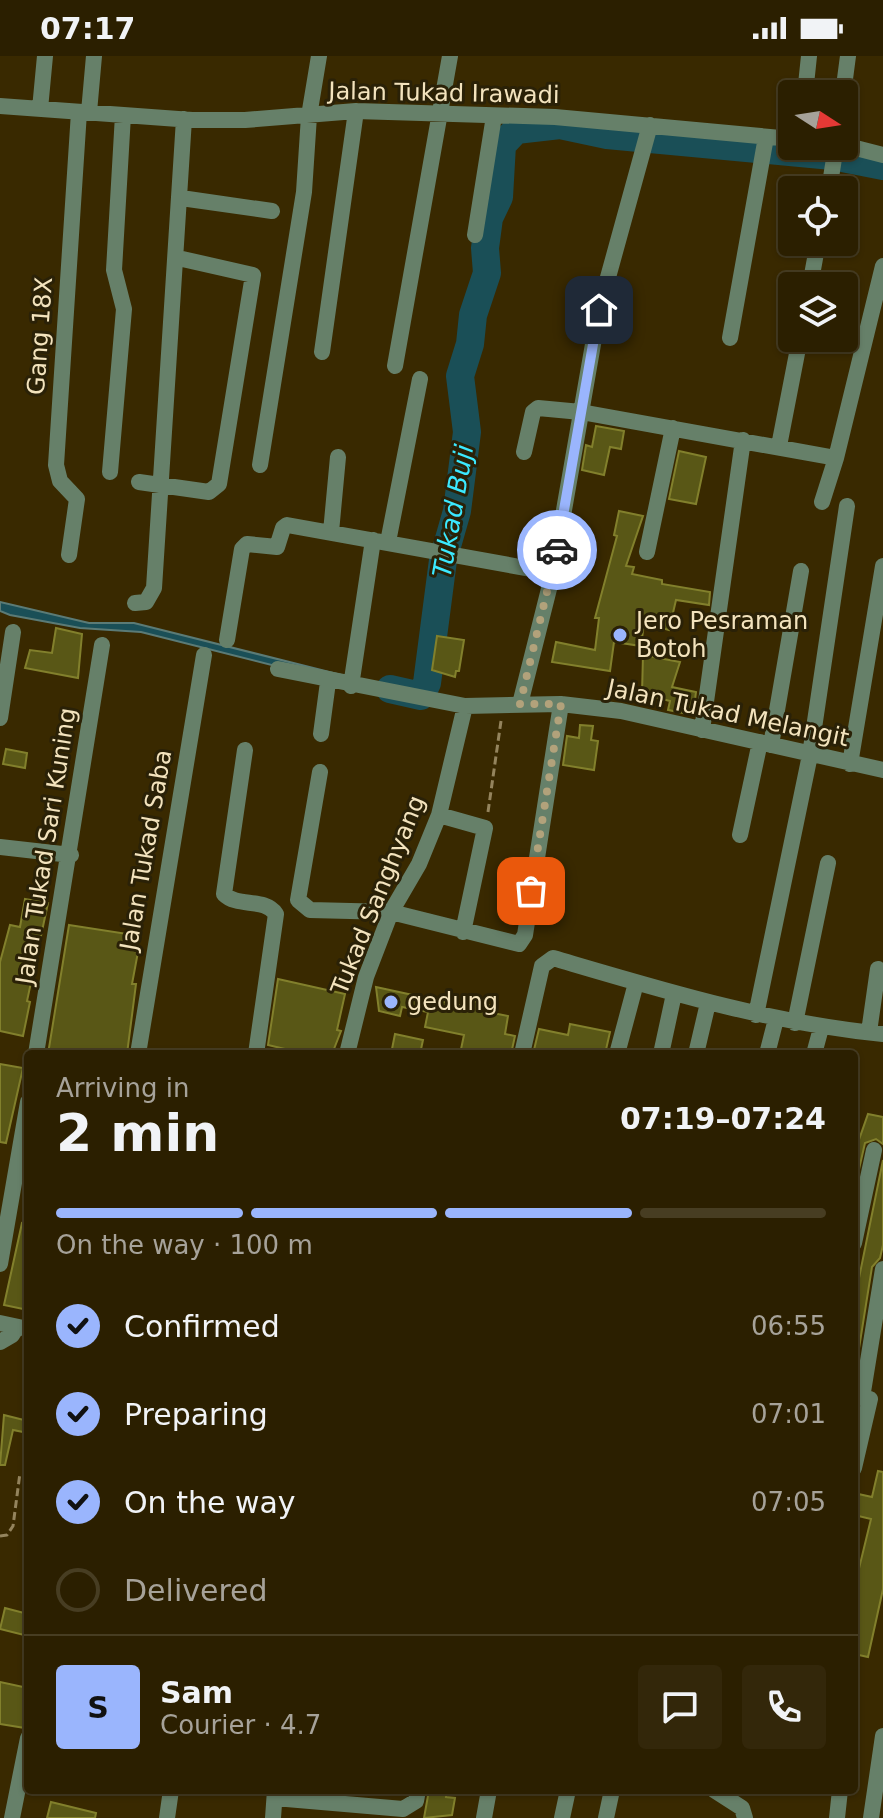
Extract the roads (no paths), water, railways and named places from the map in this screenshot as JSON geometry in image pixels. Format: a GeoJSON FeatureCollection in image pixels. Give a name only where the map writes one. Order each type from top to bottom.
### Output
{"type":"FeatureCollection","features":[{"type":"Feature","properties":{"kind":"street"},"geometry":{"type":"LineString","coordinates":[[40,109],[45,56]]}},
{"type":"Feature","properties":{"kind":"street","name":"Gang 18X"},"geometry":{"type":"LineString","coordinates":[[69,555],[77,499],[60,481],[56,465],[84,112],[94,56]]}},
{"type":"Feature","properties":{"kind":"street"},"geometry":{"type":"LineString","coordinates":[[260,465],[304,192],[309,116],[319,56]]}},
{"type":"Feature","properties":{"kind":"street"},"geometry":{"type":"LineString","coordinates":[[395,366],[450,56]]}},
{"type":"Feature","properties":{"kind":"street"},"geometry":{"type":"LineString","coordinates":[[806,80],[809,56]]}},
{"type":"Feature","properties":{"kind":"street"},"geometry":{"type":"LineString","coordinates":[[845,80],[848,56]]}},
{"type":"Feature","properties":{"kind":"street","name":"Jalan Tukad Irawadi"},"geometry":{"type":"LineString","coordinates":[[0,106],[184,119],[309,116],[356,111],[494,116],[647,135],[765,146],[778,143]]}},
{"type":"Feature","properties":{"kind":"street"},"geometry":{"type":"LineString","coordinates":[[322,352],[356,111]]}},
{"type":"Feature","properties":{"kind":"street"},"geometry":{"type":"LineString","coordinates":[[110,472],[124,309],[114,270],[123,115]]}},
{"type":"Feature","properties":{"kind":"street"},"geometry":{"type":"LineString","coordinates":[[475,235],[494,116]]}},
{"type":"Feature","properties":{"kind":"street"},"geometry":{"type":"LineString","coordinates":[[135,603],[146,602],[154,588],[178,258],[184,119]]}},
{"type":"Feature","properties":{"kind":"street"},"geometry":{"type":"LineString","coordinates":[[512,705],[553,573],[599,310],[647,135]]}},
{"type":"Feature","properties":{"kind":"street"},"geometry":{"type":"LineString","coordinates":[[730,338],[765,146]]}},
{"type":"Feature","properties":{"kind":"street"},"geometry":{"type":"LineString","coordinates":[[858,153],[883,155]]}},
{"type":"Feature","properties":{"kind":"street"},"geometry":{"type":"LineString","coordinates":[[181,198],[272,211]]}},
{"type":"Feature","properties":{"kind":"street"},"geometry":{"type":"LineString","coordinates":[[139,482],[209,492],[219,484],[253,275],[178,258]]}},
{"type":"Feature","properties":{"kind":"street"},"geometry":{"type":"LineString","coordinates":[[822,502],[836,458],[883,266]]}},
{"type":"Feature","properties":{"kind":"street"},"geometry":{"type":"LineString","coordinates":[[779,446],[797,352]]}},
{"type":"Feature","properties":{"kind":"street"},"geometry":{"type":"LineString","coordinates":[[352,681],[381,541],[420,379]]}},
{"type":"Feature","properties":{"kind":"street"},"geometry":{"type":"LineString","coordinates":[[524,452],[533,412],[538,408],[581,412],[836,458]]}},
{"type":"Feature","properties":{"kind":"street"},"geometry":{"type":"LineString","coordinates":[[647,552],[673,428]]}},
{"type":"Feature","properties":{"kind":"street"},"geometry":{"type":"LineString","coordinates":[[702,730],[743,440]]}},
{"type":"Feature","properties":{"kind":"street"},"geometry":{"type":"LineString","coordinates":[[331,532],[338,457]]}},
{"type":"Feature","properties":{"kind":"street"},"geometry":{"type":"LineString","coordinates":[[756,1015],[810,755],[847,506]]}},
{"type":"Feature","properties":{"kind":"street"},"geometry":{"type":"LineString","coordinates":[[227,640],[244,545],[277,547],[283,528],[287,525],[553,573]]}},
{"type":"Feature","properties":{"kind":"street"},"geometry":{"type":"LineString","coordinates":[[850,764],[883,566]]}},
{"type":"Feature","properties":{"kind":"street"},"geometry":{"type":"LineString","coordinates":[[740,835],[766,744],[801,571]]}},
{"type":"Feature","properties":{"kind":"street"},"geometry":{"type":"LineString","coordinates":[[0,718],[13,632]]}},
{"type":"Feature","properties":{"kind":"street","name":"Jalan Tukad Sari Kuning"},"geometry":{"type":"LineString","coordinates":[[37,1050],[71,855],[102,645]]}},
{"type":"Feature","properties":{"kind":"street","name":"Jalan Tukad Saba"},"geometry":{"type":"LineString","coordinates":[[139,1050],[204,655]]}},
{"type":"Feature","properties":{"kind":"street","name":"Jalan Tukad Melangit"},"geometry":{"type":"LineString","coordinates":[[278,669],[328,682],[352,681],[465,706],[561,704],[621,711],[883,770]]}},
{"type":"Feature","properties":{"kind":"street"},"geometry":{"type":"LineString","coordinates":[[321,734],[328,682]]}},
{"type":"Feature","properties":{"kind":"street"},"geometry":{"type":"LineString","coordinates":[[320,772],[298,900],[310,910],[391,912],[519,944],[525,935],[561,704]]}},
{"type":"Feature","properties":{"kind":"street","name":"Tukad Sanghyang"},"geometry":{"type":"LineString","coordinates":[[348,1050],[362,989],[391,912],[419,864],[439,815],[465,706]]}},
{"type":"Feature","properties":{"kind":"street"},"geometry":{"type":"LineString","coordinates":[[245,750],[224,894],[229,899],[267,905],[276,914],[257,1050]]}},
{"type":"Feature","properties":{"kind":"street"},"geometry":{"type":"LineString","coordinates":[[439,815],[485,828],[463,932]]}},
{"type":"Feature","properties":{"kind":"street"},"geometry":{"type":"LineString","coordinates":[[0,847],[71,855]]}},
{"type":"Feature","properties":{"kind":"street"},"geometry":{"type":"LineString","coordinates":[[795,1023],[828,863]]}},
{"type":"Feature","properties":{"kind":"street"},"geometry":{"type":"LineString","coordinates":[[523,1050],[546,960],[553,958],[756,1015],[821,1028],[876,1033],[878,969]]}},
{"type":"Feature","properties":{"kind":"street"},"geometry":{"type":"LineString","coordinates":[[618,1050],[636,983]]}},
{"type":"Feature","properties":{"kind":"street"},"geometry":{"type":"LineString","coordinates":[[662,1050],[674,994]]}},
{"type":"Feature","properties":{"kind":"street"},"geometry":{"type":"LineString","coordinates":[[697,1050],[708,1003]]}},
{"type":"Feature","properties":{"kind":"street"},"geometry":{"type":"LineString","coordinates":[[768,1050],[776,1019]]}},
{"type":"Feature","properties":{"kind":"street"},"geometry":{"type":"LineString","coordinates":[[815,1050],[821,1028]]}},
{"type":"Feature","properties":{"kind":"street"},"geometry":{"type":"LineString","coordinates":[[0,1264],[24,1125]]}},
{"type":"Feature","properties":{"kind":"street"},"geometry":{"type":"LineString","coordinates":[[858,1224],[874,1150]]}},
{"type":"Feature","properties":{"kind":"street"},"geometry":{"type":"LineString","coordinates":[[858,1446],[883,1269]]}},
{"type":"Feature","properties":{"kind":"street"},"geometry":{"type":"LineString","coordinates":[[0,1342],[12,1335],[15,1326]]}},
{"type":"Feature","properties":{"kind":"street"},"geometry":{"type":"LineString","coordinates":[[871,1818],[883,1736]]}},
{"type":"Feature","properties":{"kind":"street"},"geometry":{"type":"LineString","coordinates":[[9,1812],[24,1754]]}},
{"type":"Feature","properties":{"kind":"street"},"geometry":{"type":"LineString","coordinates":[[167,1818],[170,1794]]}},
{"type":"Feature","properties":{"kind":"street"},"geometry":{"type":"LineString","coordinates":[[273,1818],[275,1794],[403,1809],[416,1801],[417,1794]]}},
{"type":"Feature","properties":{"kind":"street"},"geometry":{"type":"LineString","coordinates":[[484,1818],[488,1794]]}},
{"type":"Feature","properties":{"kind":"street"},"geometry":{"type":"LineString","coordinates":[[562,1818],[567,1794]]}},
{"type":"Feature","properties":{"kind":"street"},"geometry":{"type":"LineString","coordinates":[[606,1818],[611,1794]]}},
{"type":"Feature","properties":{"kind":"street"},"geometry":{"type":"LineString","coordinates":[[720,1794],[742,1808],[745,1818]]}},
{"type":"Feature","properties":{"kind":"street"},"geometry":{"type":"LineString","coordinates":[[837,1818],[840,1794]]}},
{"type":"Feature","properties":{"kind":"water"},"geometry":{"type":"Polygon","coordinates":[[[0,602],[89,623],[134,623],[369,682],[315,676],[141,632],[80,628],[10,615],[0,611],[0,602]]]}},
{"type":"Feature","properties":{"kind":"waterway","name":"Tukad Buji"},"geometry":{"type":"LineString","coordinates":[[390,689],[421,696],[427,683],[443,560],[457,511],[467,432],[460,376],[470,344],[473,315],[487,273],[485,248],[489,218],[499,197],[502,145],[516,130],[560,125],[607,135],[832,156],[883,166]]}},
{"type":"Feature","properties":{"kind":"place","name":"Jero Pesraman Botoh"},"geometry":{"type":"Point","coordinates":[620,635]}},
{"type":"Feature","properties":{"kind":"place","name":"gedung"},"geometry":{"type":"Point","coordinates":[391,1002]}}]}
